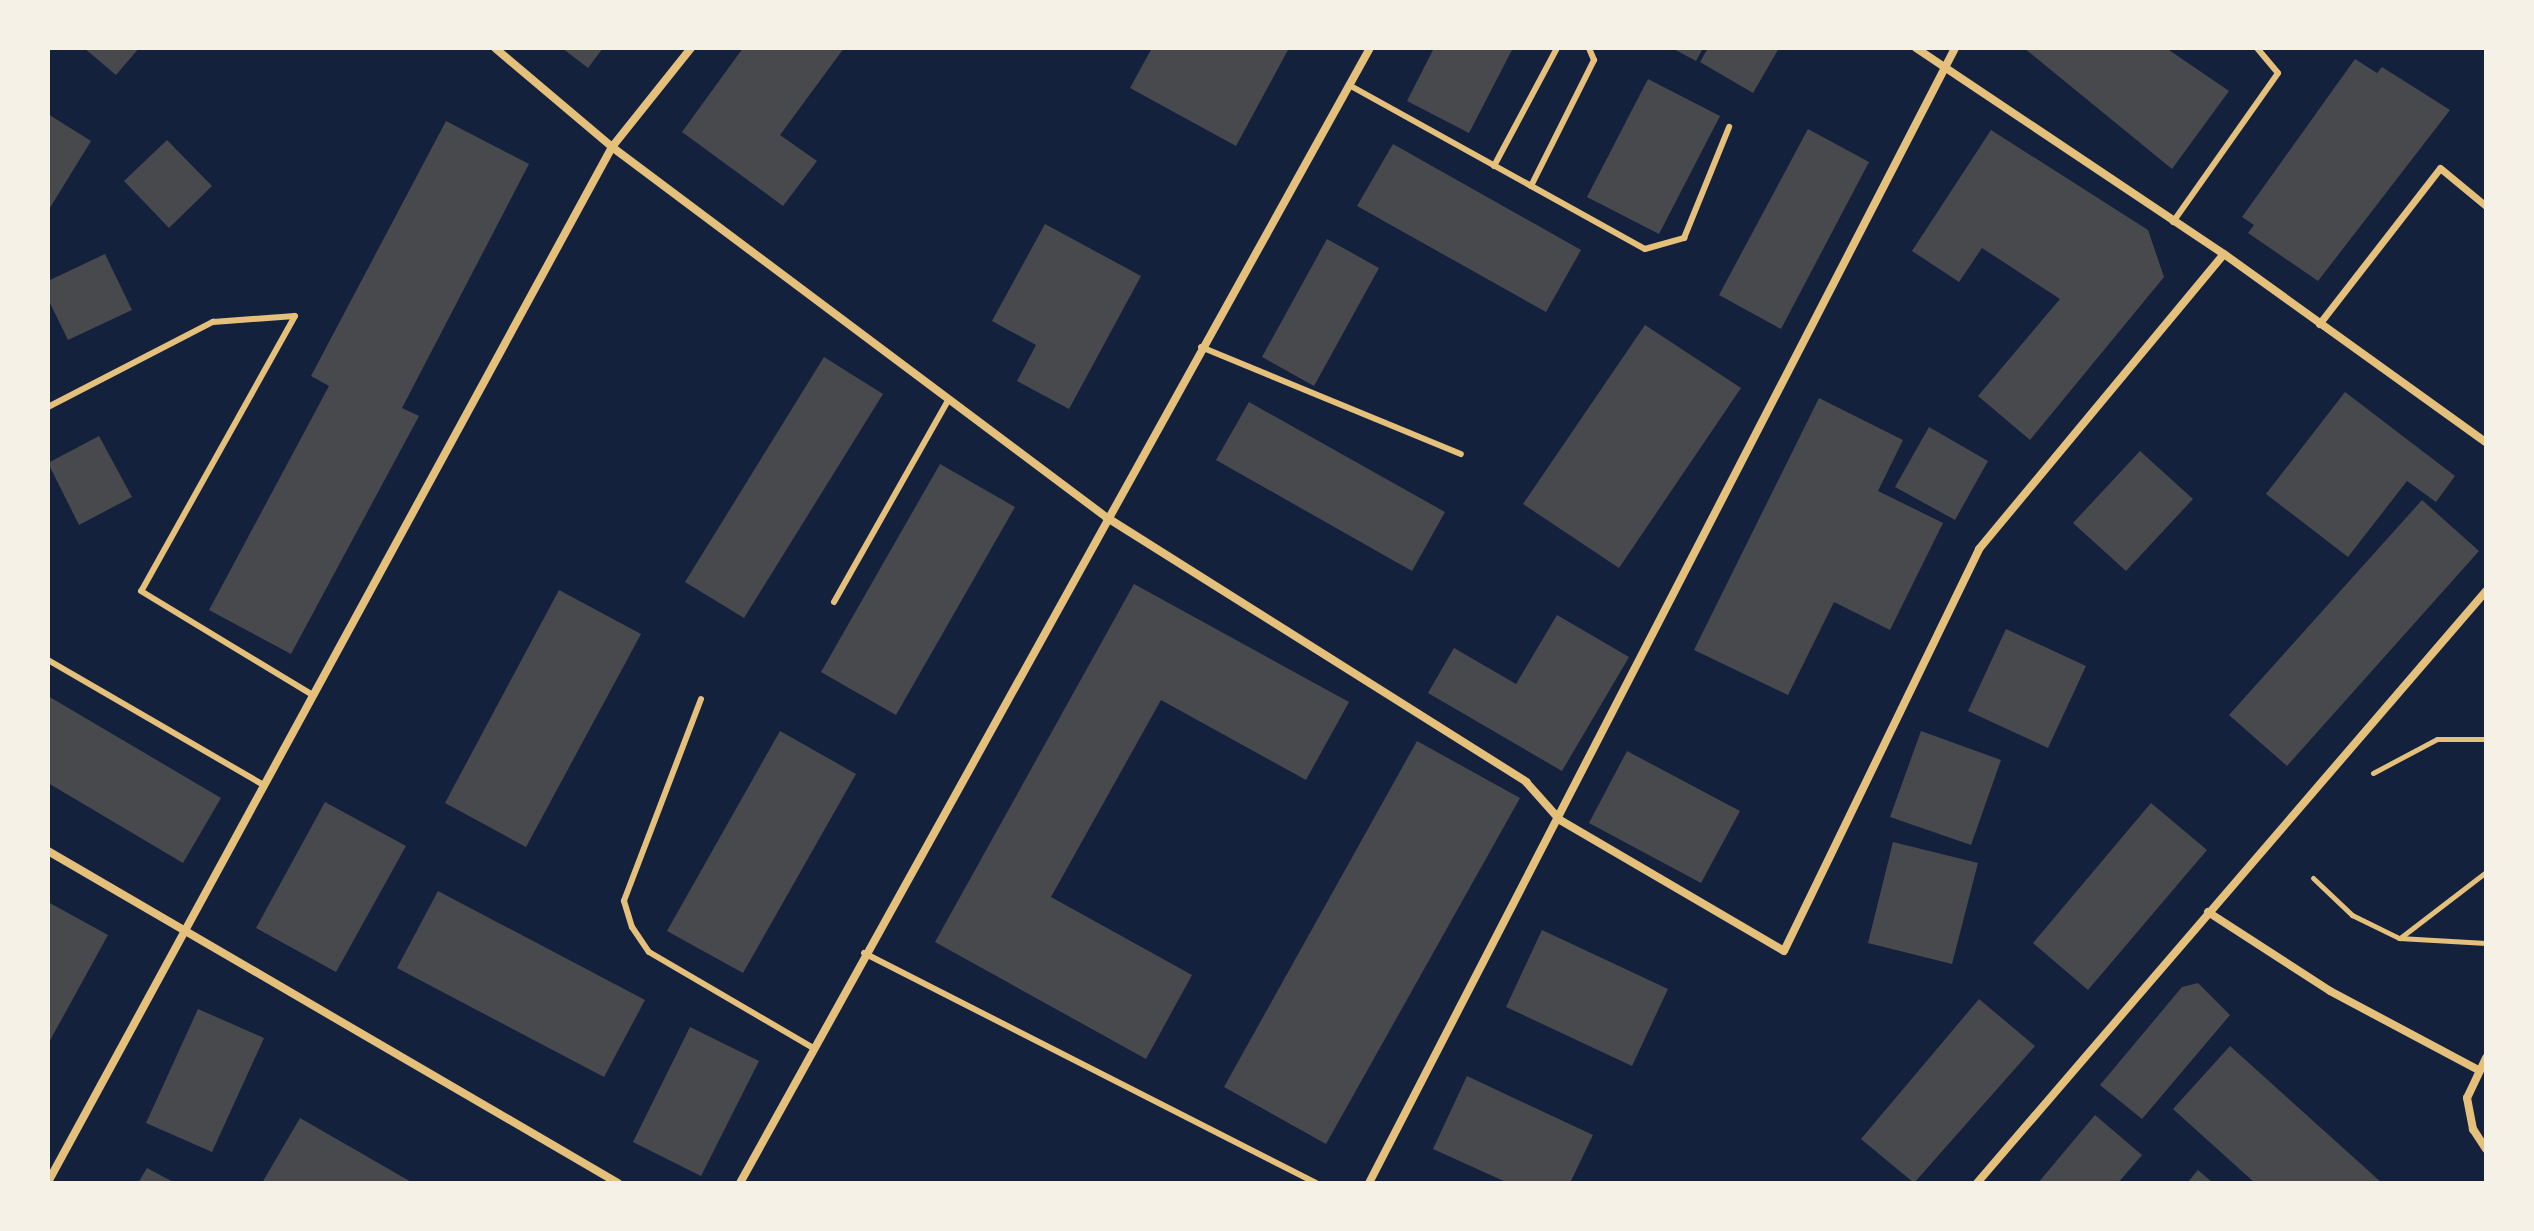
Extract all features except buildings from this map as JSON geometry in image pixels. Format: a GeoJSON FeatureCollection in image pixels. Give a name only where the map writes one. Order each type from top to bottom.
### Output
{"type":"FeatureCollection","features":[{"type":"Feature","properties":{"kind":"street"},"geometry":{"type":"LineString","coordinates":[[495,48],[612,147],[1106,517],[1526,782],[1560,820],[1784,951],[1979,549],[2224,254]]}},
{"type":"Feature","properties":{"kind":"street"},"geometry":{"type":"LineString","coordinates":[[48,1182],[612,147],[691,48]]}},
{"type":"Feature","properties":{"kind":"street"},"geometry":{"type":"LineString","coordinates":[[740,1183],[1106,517],[1370,48]]}},
{"type":"Feature","properties":{"kind":"street"},"geometry":{"type":"LineString","coordinates":[[1916,48],[2224,254],[2486,442]]}},
{"type":"Feature","properties":{"kind":"street"},"geometry":{"type":"LineString","coordinates":[[1369,1183],[1560,820],[1955,48]]}},
{"type":"Feature","properties":{"kind":"street"},"geometry":{"type":"LineString","coordinates":[[2319,324],[2440,168],[2486,206]]}},
{"type":"Feature","properties":{"kind":"street"},"geometry":{"type":"LineString","coordinates":[[1977,1183],[2486,591]]}},
{"type":"Feature","properties":{"kind":"street"},"geometry":{"type":"LineString","coordinates":[[48,851],[186,928],[618,1183]]}},
{"type":"Feature","properties":{"kind":"street"},"geometry":{"type":"LineString","coordinates":[[2208,912],[2330,991],[2477,1069]]}},
{"type":"Feature","properties":{"kind":"street"},"geometry":{"type":"LineString","coordinates":[[2486,1058],[2477,1069],[2468,1114],[2486,1149]]}},
{"type":"Feature","properties":{"kind":"lane"},"geometry":{"type":"LineString","coordinates":[[1494,166],[1557,48]]}},
{"type":"Feature","properties":{"kind":"lane"},"geometry":{"type":"LineString","coordinates":[[1531,186],[1594,60],[1589,48]]}},
{"type":"Feature","properties":{"kind":"lane"},"geometry":{"type":"LineString","coordinates":[[2173,222],[2278,73],[2257,48]]}},
{"type":"Feature","properties":{"kind":"lane"},"geometry":{"type":"LineString","coordinates":[[1349,85],[1645,249],[1664,249],[1684,238],[1729,127]]}},
{"type":"Feature","properties":{"kind":"lane"},"geometry":{"type":"LineString","coordinates":[[48,407],[213,322],[295,316],[141,591],[313,695]]}},
{"type":"Feature","properties":{"kind":"lane"},"geometry":{"type":"LineString","coordinates":[[1201,347],[1461,454]]}},
{"type":"Feature","properties":{"kind":"lane"},"geometry":{"type":"LineString","coordinates":[[834,602],[949,399]]}},
{"type":"Feature","properties":{"kind":"lane"},"geometry":{"type":"LineString","coordinates":[[48,660],[264,785]]}},
{"type":"Feature","properties":{"kind":"lane"},"geometry":{"type":"LineString","coordinates":[[701,699],[624,901],[632,927],[649,952],[813,1048]]}},
{"type":"Feature","properties":{"kind":"lane"},"geometry":{"type":"LineString","coordinates":[[864,953],[1316,1183]]}},
{"type":"Feature","properties":{"kind":"path"},"geometry":{"type":"LineString","coordinates":[[2373,773],[2437,739],[2486,739]]}},
{"type":"Feature","properties":{"kind":"path"},"geometry":{"type":"LineString","coordinates":[[2399,938],[2486,872]]}},
{"type":"Feature","properties":{"kind":"path"},"geometry":{"type":"LineString","coordinates":[[2313,878],[2352,915],[2399,938],[2486,943]]}}]}
